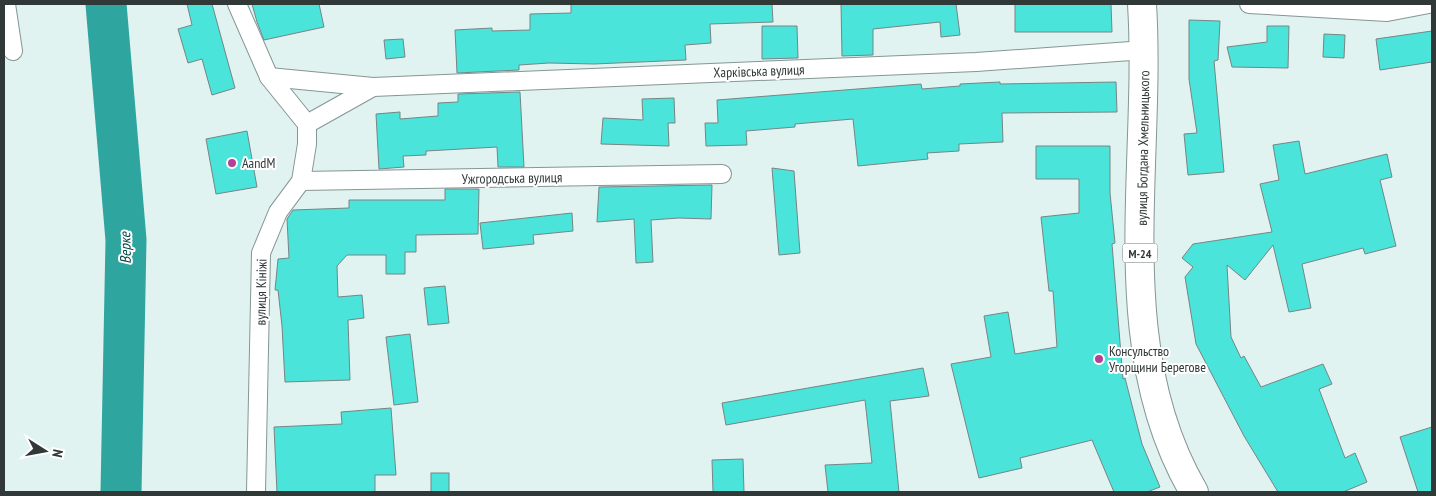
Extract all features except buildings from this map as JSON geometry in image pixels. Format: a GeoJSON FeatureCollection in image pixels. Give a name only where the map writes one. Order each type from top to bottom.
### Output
{"type":"FeatureCollection","features":[{"type":"Feature","properties":{"kind":"highway","name":"вулиця Богдана Хмельницького"},"geometry":{"type":"LineString","coordinates":[[1142,4],[1145,50],[1140,277],[1150,376],[1178,465],[1194,492]]}},
{"type":"Feature","properties":{"kind":"street"},"geometry":{"type":"LineString","coordinates":[[6,4],[13,51]]}},
{"type":"Feature","properties":{"kind":"street"},"geometry":{"type":"LineString","coordinates":[[237,4],[269,77],[307,124]]}},
{"type":"Feature","properties":{"kind":"street"},"geometry":{"type":"LineString","coordinates":[[1249,4],[1387,12],[1429,4]]}},
{"type":"Feature","properties":{"kind":"street","name":"Харківська вулиця"},"geometry":{"type":"LineString","coordinates":[[269,77],[373,87],[976,62],[1145,50]]}},
{"type":"Feature","properties":{"kind":"street","name":"Харківська вулиця"},"geometry":{"type":"LineString","coordinates":[[307,124],[373,87]]}},
{"type":"Feature","properties":{"kind":"street","name":"вулиця Кініжі"},"geometry":{"type":"LineString","coordinates":[[256,492],[261,253],[278,212],[301,181],[308,144],[307,124]]}},
{"type":"Feature","properties":{"kind":"street","name":"Ужгородська вулиця"},"geometry":{"type":"LineString","coordinates":[[301,181],[722,174]]}},
{"type":"Feature","properties":{"kind":"waterway","name":"Верке"},"geometry":{"type":"LineString","coordinates":[[106,4],[126,240],[121,492]]}},
{"type":"Feature","properties":{"kind":"place","name":"AandM"},"geometry":{"type":"Point","coordinates":[232,163]}},
{"type":"Feature","properties":{"kind":"place","name":"Консульство Угорщини Берегове"},"geometry":{"type":"Point","coordinates":[1099,359]}}]}
